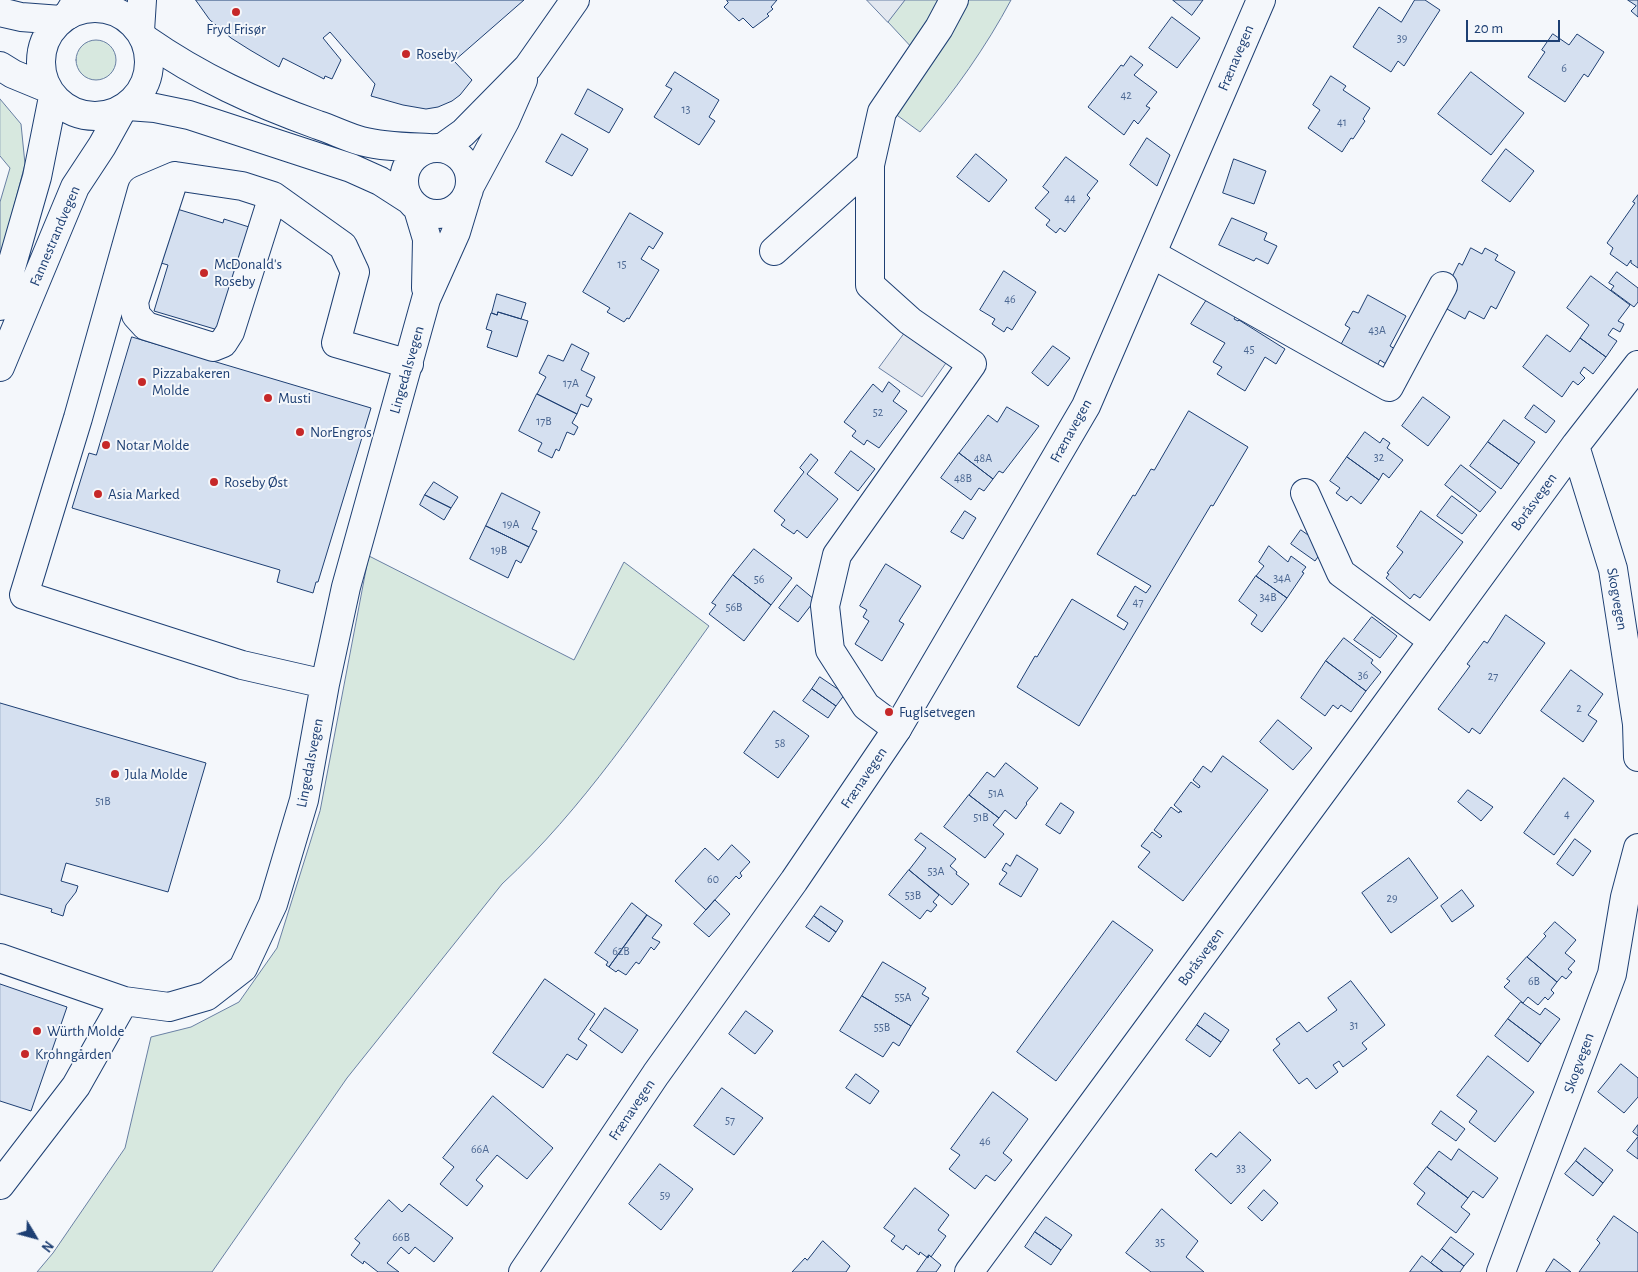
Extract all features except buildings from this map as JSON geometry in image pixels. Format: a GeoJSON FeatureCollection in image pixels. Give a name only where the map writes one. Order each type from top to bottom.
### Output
{"type":"FeatureCollection","features":[{"type":"Feature","properties":{"kind":"main road"},"geometry":{"type":"LineString","coordinates":[[69,11],[49,34],[42,52],[41,70],[50,92],[64,107],[85,116],[108,116],[125,108],[141,93],[148,76],[150,57],[142,35],[142,0]]}},
{"type":"Feature","properties":{"kind":"main road","name":"Lingedalsvegen"},"geometry":{"type":"LineString","coordinates":[[436,148],[463,133],[528,67],[575,0]]}},
{"type":"Feature","properties":{"kind":"main road"},"geometry":{"type":"LineString","coordinates":[[897,728],[866,706],[830,650],[825,606],[837,555],[972,364],[910,321],[870,285],[870,165],[882,112],[939,28],[954,0]]}},
{"type":"Feature","properties":{"kind":"main road","name":"Frænavegen"},"geometry":{"type":"LineString","coordinates":[[523,1272],[656,1074],[794,881],[897,728],[1086,406],[1261,0]]}},
{"type":"Feature","properties":{"kind":"main road"},"geometry":{"type":"LineString","coordinates":[[0,12],[21,17],[87,8],[107,9],[126,17],[142,35],[202,75],[233,92],[362,141],[393,146],[436,148],[453,152],[463,160],[469,172],[468,192],[456,208],[444,214],[430,214],[380,181],[351,168],[189,115],[155,108],[125,108]]}},
{"type":"Feature","properties":{"kind":"main road"},"geometry":{"type":"LineString","coordinates":[[0,66],[50,92]]}},
{"type":"Feature","properties":{"kind":"main road","name":"Lingedalsvegen"},"geometry":{"type":"LineString","coordinates":[[0,958],[124,1001],[169,1007],[207,996],[243,968],[273,904],[304,800],[325,684],[346,587],[426,299],[456,232],[468,192],[505,121],[528,67]]}},
{"type":"Feature","properties":{"kind":"main road","name":"Fannestrandvegen"},"geometry":{"type":"LineString","coordinates":[[0,306],[37,177],[50,92]]}},
{"type":"Feature","properties":{"kind":"main road","name":"Fannestrandvegen"},"geometry":{"type":"LineString","coordinates":[[0,367],[75,187],[125,108]]}},
{"type":"Feature","properties":{"kind":"main road"},"geometry":{"type":"LineString","coordinates":[[413,204],[403,186],[404,172],[410,161],[418,153],[436,148]]}},
{"type":"Feature","properties":{"kind":"main road"},"geometry":{"type":"LineString","coordinates":[[774,251],[870,165]]}},
{"type":"Feature","properties":{"kind":"main road"},"geometry":{"type":"LineString","coordinates":[[175,176],[134,302],[136,315],[146,326],[213,347],[223,343],[230,332],[273,196]]}},
{"type":"Feature","properties":{"kind":"main road"},"geometry":{"type":"LineString","coordinates":[[325,684],[242,665],[24,594],[78,418],[142,190],[175,176],[242,186],[273,196],[342,246],[355,272],[336,343],[409,364]]}},
{"type":"Feature","properties":{"kind":"main road","name":"Lingedalsvegen"},"geometry":{"type":"LineString","coordinates":[[413,204],[427,239],[426,299]]}},
{"type":"Feature","properties":{"kind":"main road"},"geometry":{"type":"LineString","coordinates":[[1152,254],[1388,387],[1443,286]]}},
{"type":"Feature","properties":{"kind":"main road","name":"Boråsvegen"},"geometry":{"type":"LineString","coordinates":[[969,1272],[1575,446],[1638,365]]}},
{"type":"Feature","properties":{"kind":"main road","name":"Skogvegen"},"geometry":{"type":"LineString","coordinates":[[1575,446],[1613,569],[1638,724],[1638,757]]}},
{"type":"Feature","properties":{"kind":"main road"},"geometry":{"type":"LineString","coordinates":[[1305,493],[1340,573],[1433,642]]}},
{"type":"Feature","properties":{"kind":"main road","name":"Skogvegen"},"geometry":{"type":"LineString","coordinates":[[1501,1272],[1612,974],[1625,898],[1638,848]]}},
{"type":"Feature","properties":{"kind":"main road"},"geometry":{"type":"LineString","coordinates":[[0,1185],[76,1086],[124,1001]]}},
{"type":"Feature","properties":{"kind":"shaded area"},"geometry":{"type":"Polygon","coordinates":[[[867,0],[905,0],[888,22],[867,0]]]}},
{"type":"Feature","properties":{"kind":"shaded area"},"geometry":{"type":"Polygon","coordinates":[[[905,0],[944,0],[914,50],[888,22],[905,0]]]}},
{"type":"Feature","properties":{"kind":"shaded area"},"geometry":{"type":"Polygon","coordinates":[[[968,0],[1011,0],[969,69],[920,132],[894,113],[968,0]]]}},
{"type":"Feature","properties":{"kind":"shaded area"},"geometry":{"type":"Polygon","coordinates":[[[100,40],[107,43],[113,49],[116,60],[115,68],[107,77],[100,80],[92,80],[85,77],[77,68],[76,56],[79,49],[88,41],[100,40]]]}},
{"type":"Feature","properties":{"kind":"shaded area"},"geometry":{"type":"Polygon","coordinates":[[[0,99],[21,124],[25,164],[0,260],[0,202],[10,168],[0,156],[0,99]]]}},
{"type":"Feature","properties":{"kind":"shaded area"},"geometry":{"type":"Polygon","coordinates":[[[904,334],[946,363],[922,397],[879,368],[904,334]]]}},
{"type":"Feature","properties":{"kind":"shaded area"},"geometry":{"type":"Polygon","coordinates":[[[369,556],[574,660],[624,562],[709,626],[637,727],[586,793],[560,825],[502,884],[347,1078],[212,1272],[37,1272],[53,1253],[125,1148],[151,1037],[191,1027],[239,1002],[277,948],[320,811],[369,556]]]}},
{"type":"Feature","properties":{"kind":"place","name":"Fryd Frisør"},"geometry":{"type":"Point","coordinates":[236,12]}},
{"type":"Feature","properties":{"kind":"place","name":"Roseby"},"geometry":{"type":"Point","coordinates":[406,54]}},
{"type":"Feature","properties":{"kind":"place","name":"McDonald's Roseby"},"geometry":{"type":"Point","coordinates":[204,273]}},
{"type":"Feature","properties":{"kind":"place","name":"Pizzabakeren Molde"},"geometry":{"type":"Point","coordinates":[142,382]}},
{"type":"Feature","properties":{"kind":"place","name":"Musti"},"geometry":{"type":"Point","coordinates":[268,398]}},
{"type":"Feature","properties":{"kind":"place","name":"NorEngros"},"geometry":{"type":"Point","coordinates":[300,432]}},
{"type":"Feature","properties":{"kind":"place","name":"Notar Molde"},"geometry":{"type":"Point","coordinates":[106,445]}},
{"type":"Feature","properties":{"kind":"place","name":"Roseby Øst"},"geometry":{"type":"Point","coordinates":[214,482]}},
{"type":"Feature","properties":{"kind":"place","name":"Asia Marked"},"geometry":{"type":"Point","coordinates":[98,494]}},
{"type":"Feature","properties":{"kind":"place","name":"Fuglsetvegen"},"geometry":{"type":"Point","coordinates":[889,712]}},
{"type":"Feature","properties":{"kind":"place","name":"Jula Molde"},"geometry":{"type":"Point","coordinates":[115,774]}},
{"type":"Feature","properties":{"kind":"place","name":"Würth Molde"},"geometry":{"type":"Point","coordinates":[37,1031]}},
{"type":"Feature","properties":{"kind":"place","name":"Krohngården"},"geometry":{"type":"Point","coordinates":[25,1054]}}]}
